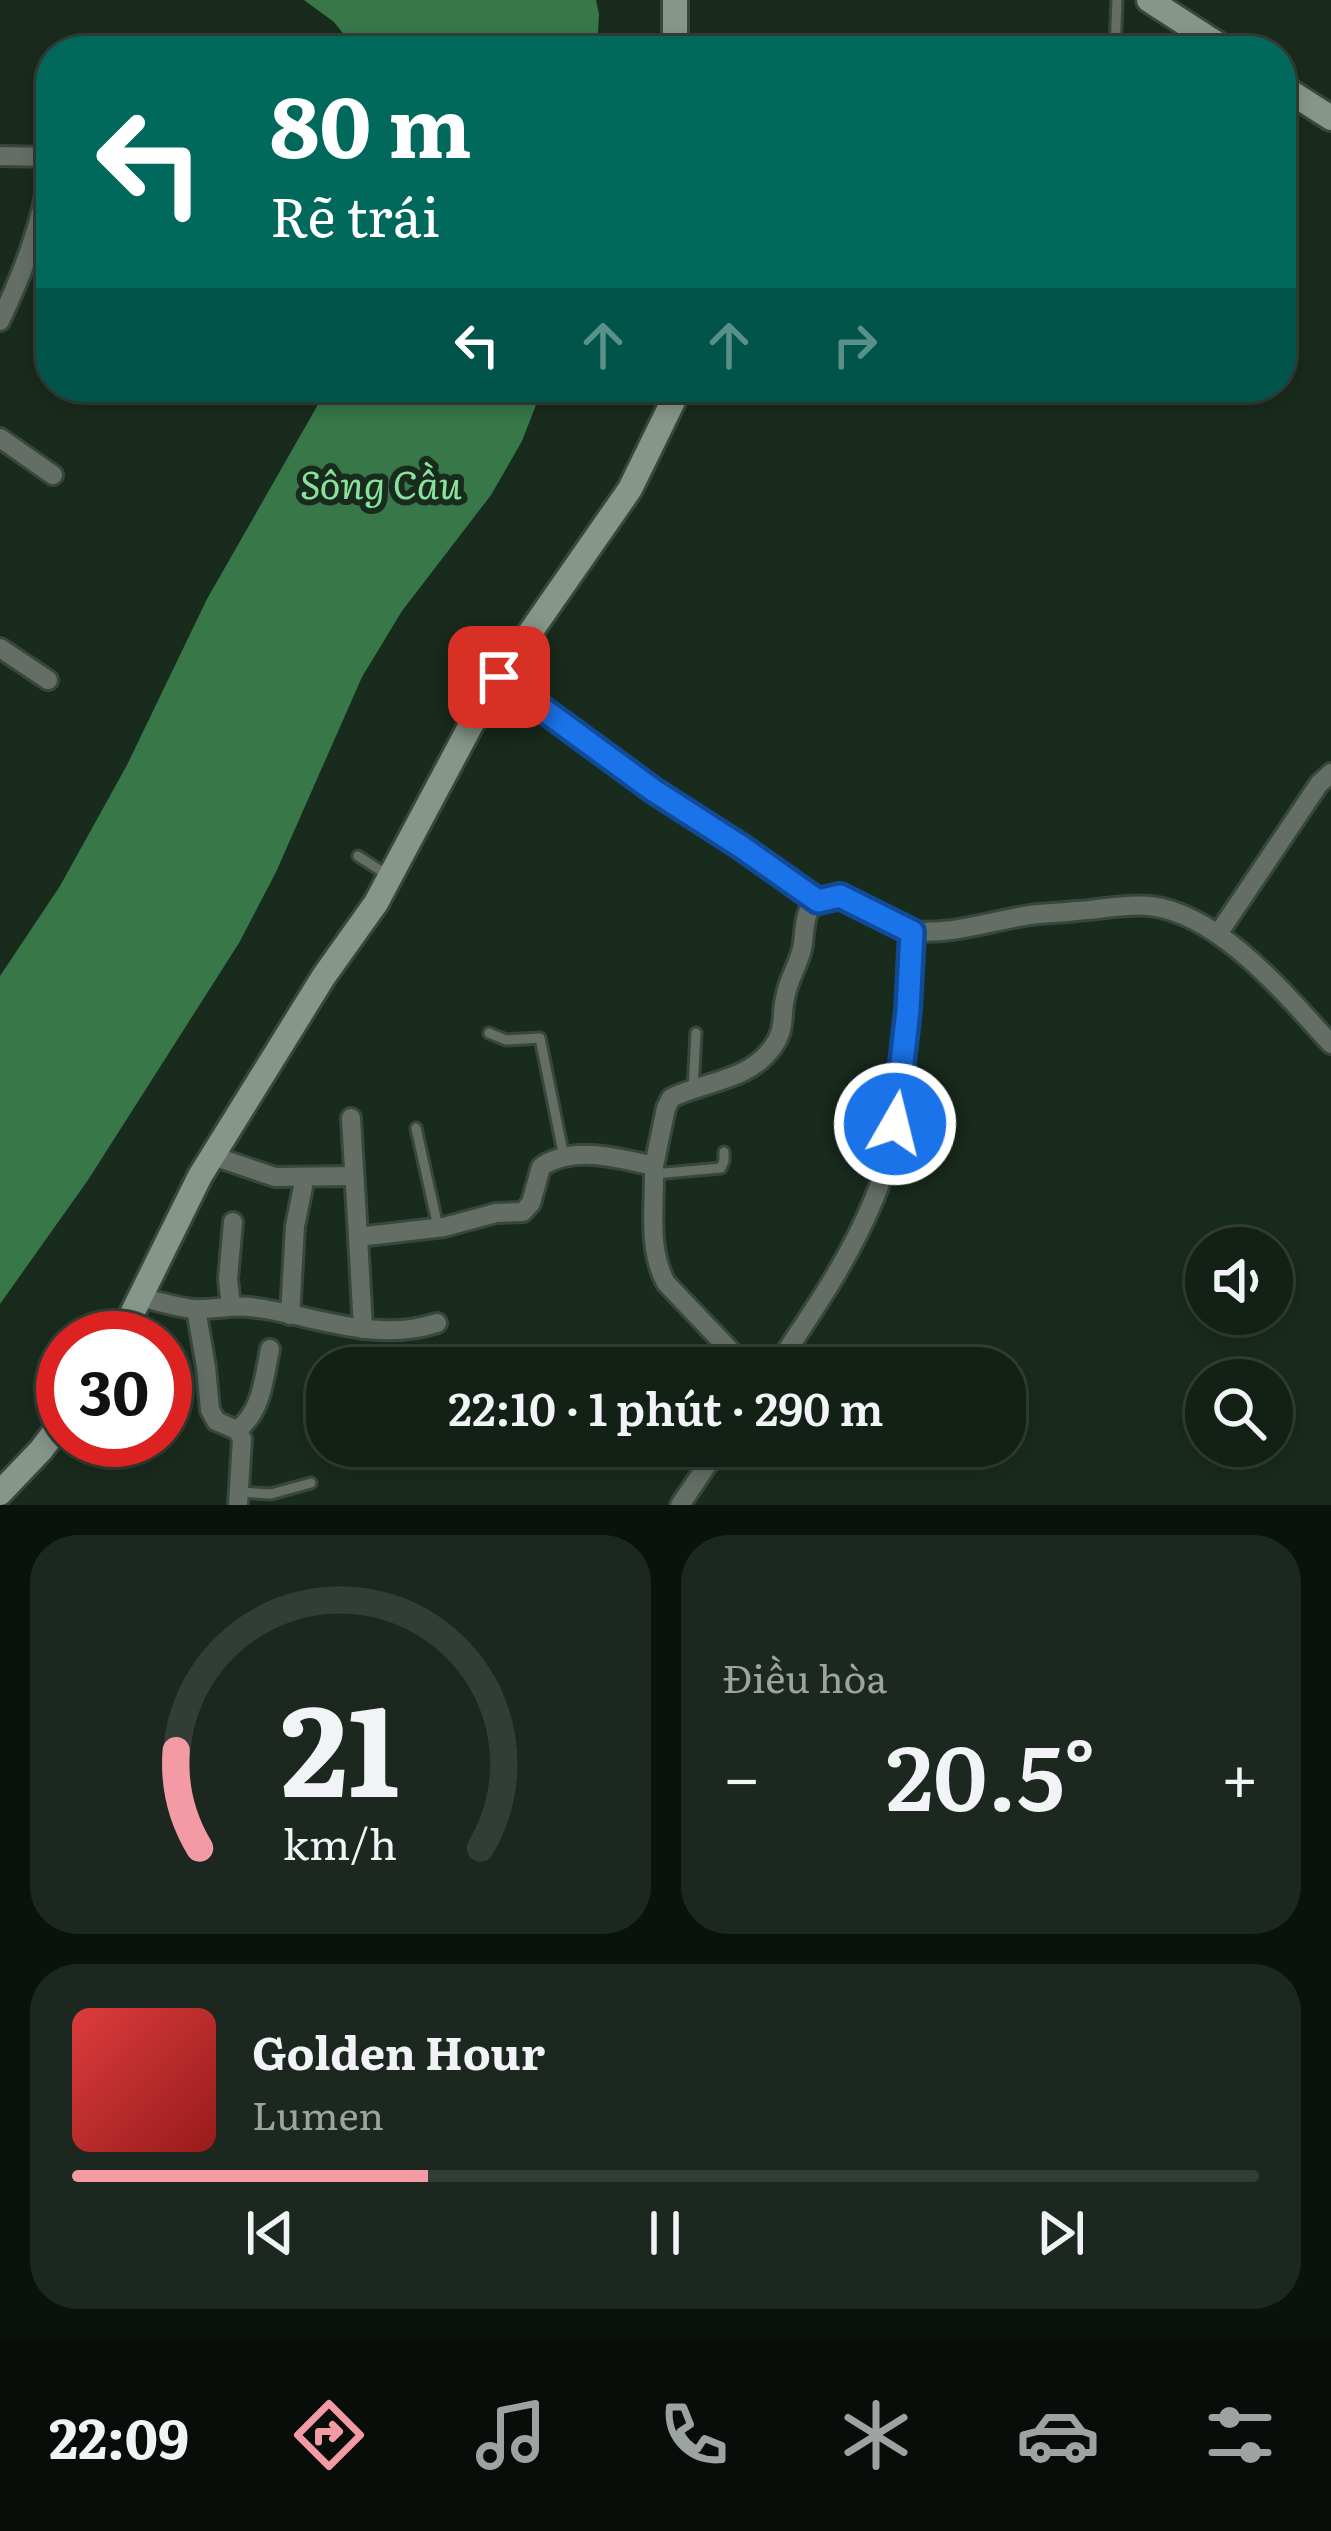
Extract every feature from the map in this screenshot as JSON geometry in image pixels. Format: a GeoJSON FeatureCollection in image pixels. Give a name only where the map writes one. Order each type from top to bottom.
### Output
{"type":"FeatureCollection","features":[{"type":"Feature","properties":{"kind":"street"},"geometry":{"type":"LineString","coordinates":[[675,0],[675,36]]}},
{"type":"Feature","properties":{"kind":"street"},"geometry":{"type":"LineString","coordinates":[[1149,0],[1205,36]]}},
{"type":"Feature","properties":{"kind":"street"},"geometry":{"type":"LineString","coordinates":[[1296,96],[1331,118]]}},
{"type":"Feature","properties":{"kind":"street"},"geometry":{"type":"LineString","coordinates":[[0,156],[36,157]]}},
{"type":"Feature","properties":{"kind":"street"},"geometry":{"type":"LineString","coordinates":[[0,321],[36,236]]}},
{"type":"Feature","properties":{"kind":"street"},"geometry":{"type":"LineString","coordinates":[[133,1311],[213,1156],[324,976],[368,916],[499,677],[619,506],[672,402]]}},
{"type":"Feature","properties":{"kind":"street"},"geometry":{"type":"LineString","coordinates":[[0,438],[53,475]]}},
{"type":"Feature","properties":{"kind":"street"},"geometry":{"type":"LineString","coordinates":[[0,648],[47,680]]}},
{"type":"Feature","properties":{"kind":"street"},"geometry":{"type":"LineString","coordinates":[[499,677],[653,790],[818,901]]}},
{"type":"Feature","properties":{"kind":"street"},"geometry":{"type":"LineString","coordinates":[[1218,934],[1331,773]]}},
{"type":"Feature","properties":{"kind":"street"},"geometry":{"type":"LineString","coordinates":[[727,1347],[666,1283],[657,1267],[654,1170],[666,1108],[671,1098],[757,1065],[771,1050],[783,1031],[785,996],[803,944],[807,914],[818,901],[840,896],[918,932],[943,933],[1041,913],[1154,906],[1218,934],[1260,968],[1331,1044]]}},
{"type":"Feature","properties":{"kind":"street"},"geometry":{"type":"LineString","coordinates":[[789,1347],[842,1268],[877,1195],[902,1084],[918,932]]}},
{"type":"Feature","properties":{"kind":"street"},"geometry":{"type":"LineString","coordinates":[[351,1118],[363,1330]]}},
{"type":"Feature","properties":{"kind":"street"},"geometry":{"type":"LineString","coordinates":[[213,1156],[275,1177],[354,1176]]}},
{"type":"Feature","properties":{"kind":"street"},"geometry":{"type":"LineString","coordinates":[[358,1237],[523,1211],[531,1203],[541,1167],[563,1156],[619,1159],[654,1170]]}},
{"type":"Feature","properties":{"kind":"street"},"geometry":{"type":"LineString","coordinates":[[290,1315],[295,1226],[303,1187]]}},
{"type":"Feature","properties":{"kind":"street"},"geometry":{"type":"LineString","coordinates":[[231,1306],[228,1279],[233,1222]]}},
{"type":"Feature","properties":{"kind":"street"},"geometry":{"type":"LineString","coordinates":[[139,1297],[196,1309],[231,1306],[363,1330],[436,1323]]}},
{"type":"Feature","properties":{"kind":"street"},"geometry":{"type":"LineString","coordinates":[[196,1309],[210,1409],[216,1421],[237,1430],[242,1439],[238,1499]]}},
{"type":"Feature","properties":{"kind":"street"},"geometry":{"type":"LineString","coordinates":[[237,1430],[257,1405],[269,1349]]}},
{"type":"Feature","properties":{"kind":"street"},"geometry":{"type":"LineString","coordinates":[[0,1493],[36,1452]]}},
{"type":"Feature","properties":{"kind":"street"},"geometry":{"type":"LineString","coordinates":[[680,1505],[706,1467]]}},
{"type":"Feature","properties":{"kind":"lane"},"geometry":{"type":"LineString","coordinates":[[1116,36],[1117,0]]}},
{"type":"Feature","properties":{"kind":"lane"},"geometry":{"type":"LineString","coordinates":[[358,856],[390,877]]}},
{"type":"Feature","properties":{"kind":"lane"},"geometry":{"type":"LineString","coordinates":[[489,1033],[506,1040],[540,1038],[563,1156]]}},
{"type":"Feature","properties":{"kind":"lane"},"geometry":{"type":"LineString","coordinates":[[693,1090],[695,1033]]}},
{"type":"Feature","properties":{"kind":"lane"},"geometry":{"type":"LineString","coordinates":[[416,1128],[438,1227]]}},
{"type":"Feature","properties":{"kind":"lane"},"geometry":{"type":"LineString","coordinates":[[654,1170],[721,1168],[724,1152]]}},
{"type":"Feature","properties":{"kind":"lane"},"geometry":{"type":"LineString","coordinates":[[238,1499],[311,1484]]}},
{"type":"Feature","properties":{"kind":"water"},"geometry":{"type":"Polygon","coordinates":[[[304,0],[596,0],[599,14],[598,36],[345,36],[304,0]]]}},
{"type":"Feature","properties":{"kind":"water","name":"Sông Cầu"},"geometry":{"type":"Polygon","coordinates":[[[319,402],[537,402],[522,441],[491,495],[402,611],[362,677],[276,872],[239,943],[88,1180],[0,1304],[0,976],[60,886],[127,765],[207,599],[319,402]]]}},
{"type":"Feature","properties":{"kind":"route"},"geometry":{"type":"LineString","coordinates":[[499,677],[653,790],[818,901],[840,896],[912,932],[895,1124]]}}]}
